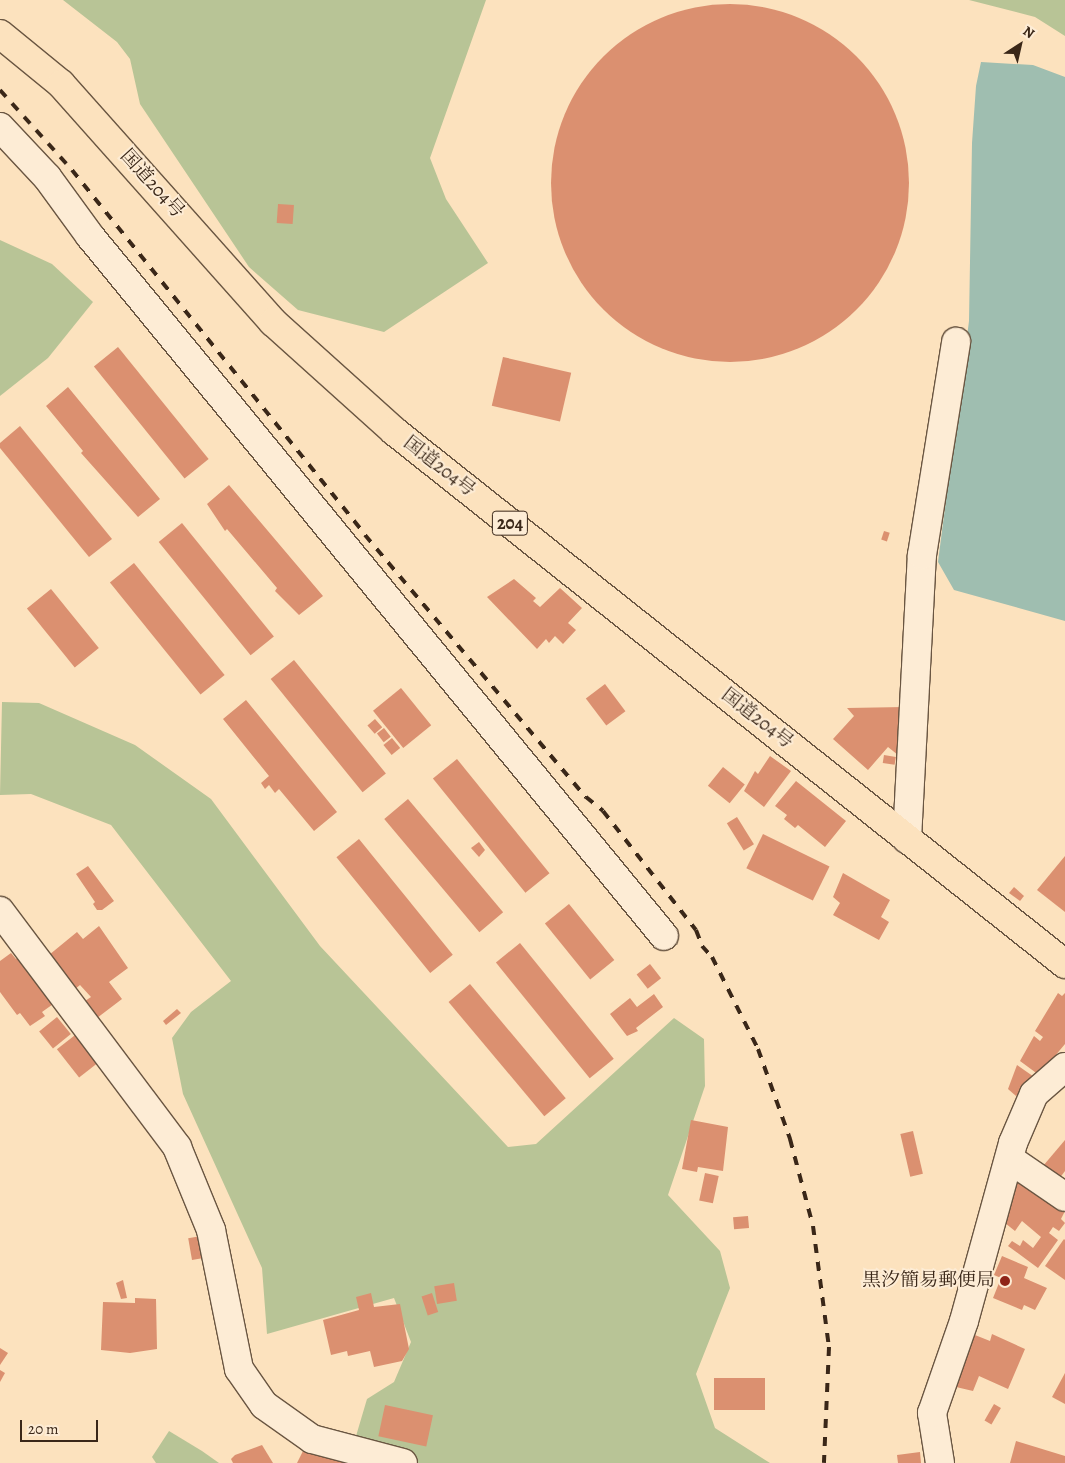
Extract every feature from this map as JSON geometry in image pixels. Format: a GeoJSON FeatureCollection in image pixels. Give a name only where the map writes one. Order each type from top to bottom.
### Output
{"type":"FeatureCollection","features":[{"type":"Feature","properties":{"kind":"highway","name":"国道204号"},"geometry":{"type":"LineString","coordinates":[[0,34],[61,84],[273,322],[394,431],[1065,964]]}},
{"type":"Feature","properties":{"kind":"street"},"geometry":{"type":"LineString","coordinates":[[0,127],[47,178],[90,236],[664,936]]}},
{"type":"Feature","properties":{"kind":"street"},"geometry":{"type":"LineString","coordinates":[[907,838],[922,555],[956,342]]}},
{"type":"Feature","properties":{"kind":"street"},"geometry":{"type":"LineString","coordinates":[[0,911],[177,1147],[211,1230],[239,1369],[264,1405],[312,1439],[403,1463]]}},
{"type":"Feature","properties":{"kind":"street"},"geometry":{"type":"LineString","coordinates":[[940,1463],[932,1413],[964,1321],[1011,1160],[1013,1143],[1034,1094],[1065,1067]]}},
{"type":"Feature","properties":{"kind":"street"},"geometry":{"type":"LineString","coordinates":[[1011,1160],[1065,1198]]}},
{"type":"Feature","properties":{"kind":"green space"},"geometry":{"type":"Polygon","coordinates":[[[63,0],[486,0],[430,158],[446,199],[488,263],[384,332],[298,310],[249,267],[140,104],[130,59],[117,42],[63,0]]]}},
{"type":"Feature","properties":{"kind":"green space"},"geometry":{"type":"Polygon","coordinates":[[[969,0],[1065,0],[1065,36],[1035,17],[969,0]]]}},
{"type":"Feature","properties":{"kind":"green space"},"geometry":{"type":"Polygon","coordinates":[[[0,240],[52,264],[93,302],[48,358],[0,396],[0,240]]]}},
{"type":"Feature","properties":{"kind":"green space"},"geometry":{"type":"Polygon","coordinates":[[[2,702],[39,703],[135,745],[211,799],[320,946],[508,1147],[536,1144],[674,1018],[704,1039],[705,1086],[668,1195],[720,1251],[730,1288],[696,1374],[715,1428],[770,1463],[348,1463],[367,1399],[394,1382],[411,1342],[394,1298],[267,1334],[262,1268],[183,1094],[172,1038],[191,1012],[231,981],[111,825],[31,794],[0,795],[2,702]]]}},
{"type":"Feature","properties":{"kind":"green space"},"geometry":{"type":"Polygon","coordinates":[[[169,1431],[219,1463],[156,1463],[152,1457],[169,1431]]]}},
{"type":"Feature","properties":{"kind":"shaded area"},"geometry":{"type":"Polygon","coordinates":[[[981,62],[1033,65],[1065,77],[1065,621],[954,590],[938,562],[969,321],[972,143],[976,86],[981,62]]]}},
{"type":"Feature","properties":{"kind":"building"},"geometry":{"type":"Polygon","coordinates":[[[730,4],[765,7],[799,17],[830,34],[857,56],[879,83],[896,114],[906,148],[909,183],[906,218],[896,252],[879,283],[857,310],[830,332],[799,349],[765,359],[730,362],[695,359],[661,349],[630,332],[603,310],[581,283],[564,252],[554,218],[551,183],[554,148],[564,114],[581,83],[603,56],[630,34],[661,17],[695,7],[730,4]]]}},
{"type":"Feature","properties":{"kind":"building"},"geometry":{"type":"Polygon","coordinates":[[[278,204],[294,205],[293,224],[277,223],[278,204]]]}},
{"type":"Feature","properties":{"kind":"building"},"geometry":{"type":"Polygon","coordinates":[[[118,347],[209,459],[185,478],[94,367],[118,347]]]}},
{"type":"Feature","properties":{"kind":"building"},"geometry":{"type":"Polygon","coordinates":[[[503,357],[571,373],[560,421],[492,406],[503,357]]]}},
{"type":"Feature","properties":{"kind":"building"},"geometry":{"type":"Polygon","coordinates":[[[68,387],[160,499],[138,517],[81,453],[83,451],[46,406],[68,387]]]}},
{"type":"Feature","properties":{"kind":"building"},"geometry":{"type":"Polygon","coordinates":[[[20,426],[112,539],[89,557],[0,448],[0,443],[20,426]]]}},
{"type":"Feature","properties":{"kind":"building"},"geometry":{"type":"Polygon","coordinates":[[[229,485],[323,596],[299,615],[275,591],[277,588],[227,529],[225,531],[207,504],[229,485]]]}},
{"type":"Feature","properties":{"kind":"building"},"geometry":{"type":"Polygon","coordinates":[[[182,523],[274,636],[251,655],[159,542],[182,523]]]}},
{"type":"Feature","properties":{"kind":"building"},"geometry":{"type":"Polygon","coordinates":[[[884,531],[890,533],[887,541],[881,540],[884,531]]]}},
{"type":"Feature","properties":{"kind":"building"},"geometry":{"type":"Polygon","coordinates":[[[134,563],[225,675],[201,694],[110,583],[134,563]]]}},
{"type":"Feature","properties":{"kind":"building"},"geometry":{"type":"Polygon","coordinates":[[[514,579],[536,598],[533,601],[540,607],[560,588],[582,608],[568,623],[576,630],[563,644],[555,636],[549,643],[546,639],[537,649],[487,597],[514,579]]]}},
{"type":"Feature","properties":{"kind":"building"},"geometry":{"type":"Polygon","coordinates":[[[51,589],[99,648],[75,668],[27,609],[51,589]]]}},
{"type":"Feature","properties":{"kind":"building"},"geometry":{"type":"Polygon","coordinates":[[[294,660],[386,773],[363,792],[271,679],[294,660]]]}},
{"type":"Feature","properties":{"kind":"building"},"geometry":{"type":"Polygon","coordinates":[[[605,684],[625,711],[606,726],[586,698],[605,684]]]}},
{"type":"Feature","properties":{"kind":"building"},"geometry":{"type":"Polygon","coordinates":[[[401,688],[431,725],[403,748],[373,711],[401,688]]]}},
{"type":"Feature","properties":{"kind":"building"},"geometry":{"type":"Polygon","coordinates":[[[246,700],[337,812],[314,831],[279,789],[275,793],[269,785],[265,789],[261,783],[269,776],[223,719],[246,700]]]}},
{"type":"Feature","properties":{"kind":"building"},"geometry":{"type":"Polygon","coordinates":[[[904,707],[898,755],[888,747],[868,770],[833,739],[854,716],[847,708],[904,707]]]}},
{"type":"Feature","properties":{"kind":"building"},"geometry":{"type":"Polygon","coordinates":[[[375,719],[382,727],[375,734],[367,726],[375,719]]]}},
{"type":"Feature","properties":{"kind":"building"},"geometry":{"type":"Polygon","coordinates":[[[384,728],[391,737],[384,742],[377,734],[384,728]]]}},
{"type":"Feature","properties":{"kind":"building"},"geometry":{"type":"Polygon","coordinates":[[[392,738],[400,748],[392,755],[383,745],[392,738]]]}},
{"type":"Feature","properties":{"kind":"building"},"geometry":{"type":"Polygon","coordinates":[[[884,755],[896,757],[895,765],[883,763],[884,755]]]}},
{"type":"Feature","properties":{"kind":"building"},"geometry":{"type":"Polygon","coordinates":[[[770,756],[791,771],[764,807],[744,791],[755,771],[758,774],[770,756]]]}},
{"type":"Feature","properties":{"kind":"building"},"geometry":{"type":"Polygon","coordinates":[[[457,759],[550,873],[525,893],[433,779],[457,759]]]}},
{"type":"Feature","properties":{"kind":"building"},"geometry":{"type":"Polygon","coordinates":[[[723,767],[745,785],[730,803],[708,786],[723,767]]]}},
{"type":"Feature","properties":{"kind":"building"},"geometry":{"type":"Polygon","coordinates":[[[796,781],[846,821],[825,847],[798,825],[795,828],[784,819],[787,815],[775,806],[796,781]]]}},
{"type":"Feature","properties":{"kind":"building"},"geometry":{"type":"Polygon","coordinates":[[[408,799],[503,912],[479,932],[384,819],[408,799]]]}},
{"type":"Feature","properties":{"kind":"building"},"geometry":{"type":"Polygon","coordinates":[[[737,817],[754,844],[744,850],[727,823],[737,817]]]}},
{"type":"Feature","properties":{"kind":"building"},"geometry":{"type":"Polygon","coordinates":[[[763,834],[830,866],[813,901],[746,868],[763,834]]]}},
{"type":"Feature","properties":{"kind":"building"},"geometry":{"type":"Polygon","coordinates":[[[359,839],[453,955],[430,973],[336,857],[359,839]]]}},
{"type":"Feature","properties":{"kind":"building"},"geometry":{"type":"Polygon","coordinates":[[[479,842],[485,850],[479,857],[471,848],[479,842]]]}},
{"type":"Feature","properties":{"kind":"building"},"geometry":{"type":"Polygon","coordinates":[[[1065,856],[1065,912],[1037,890],[1065,856]]]}},
{"type":"Feature","properties":{"kind":"building"},"geometry":{"type":"Polygon","coordinates":[[[88,866],[114,901],[102,910],[97,910],[93,904],[95,902],[76,874],[88,866]]]}},
{"type":"Feature","properties":{"kind":"building"},"geometry":{"type":"Polygon","coordinates":[[[843,873],[890,900],[881,917],[889,922],[879,940],[833,915],[840,903],[833,897],[843,873]]]}},
{"type":"Feature","properties":{"kind":"building"},"geometry":{"type":"Polygon","coordinates":[[[1014,887],[1024,896],[1020,901],[1009,893],[1014,887]]]}},
{"type":"Feature","properties":{"kind":"building"},"geometry":{"type":"Polygon","coordinates":[[[569,904],[614,960],[590,979],[545,924],[569,904]]]}},
{"type":"Feature","properties":{"kind":"building"},"geometry":{"type":"Polygon","coordinates":[[[99,926],[128,968],[109,982],[122,999],[97,1018],[85,1001],[91,997],[80,985],[75,989],[49,955],[77,932],[83,939],[99,926]]]}},
{"type":"Feature","properties":{"kind":"building"},"geometry":{"type":"Polygon","coordinates":[[[520,943],[614,1059],[590,1078],[496,963],[520,943]]]}},
{"type":"Feature","properties":{"kind":"building"},"geometry":{"type":"Polygon","coordinates":[[[11,953],[16,959],[19,957],[56,1002],[42,1012],[45,1016],[30,1026],[20,1013],[17,1015],[0,992],[0,961],[11,953]]]}},
{"type":"Feature","properties":{"kind":"building"},"geometry":{"type":"Polygon","coordinates":[[[650,964],[661,978],[648,989],[637,974],[650,964]]]}},
{"type":"Feature","properties":{"kind":"building"},"geometry":{"type":"Polygon","coordinates":[[[470,984],[566,1098],[544,1116],[449,1002],[470,984]]]}},
{"type":"Feature","properties":{"kind":"building"},"geometry":{"type":"Polygon","coordinates":[[[1058,993],[1062,996],[1065,993],[1065,1044],[1039,1075],[1020,1061],[1034,1036],[1040,1041],[1043,1037],[1035,1031],[1058,993]]]}},
{"type":"Feature","properties":{"kind":"building"},"geometry":{"type":"Polygon","coordinates":[[[654,994],[663,1007],[636,1028],[638,1031],[627,1036],[610,1014],[630,998],[637,1007],[654,994]]]}},
{"type":"Feature","properties":{"kind":"building"},"geometry":{"type":"Polygon","coordinates":[[[177,1009],[181,1013],[166,1025],[163,1021],[177,1009]]]}},
{"type":"Feature","properties":{"kind":"building"},"geometry":{"type":"Polygon","coordinates":[[[57,1017],[71,1034],[53,1049],[39,1031],[57,1017]]]}},
{"type":"Feature","properties":{"kind":"building"},"geometry":{"type":"Polygon","coordinates":[[[79,1032],[101,1060],[79,1078],[57,1049],[79,1032]]]}},
{"type":"Feature","properties":{"kind":"building"},"geometry":{"type":"Polygon","coordinates":[[[1017,1065],[1037,1079],[1016,1096],[1008,1089],[1017,1065]]]}},
{"type":"Feature","properties":{"kind":"building"},"geometry":{"type":"Polygon","coordinates":[[[691,1120],[728,1127],[723,1171],[698,1167],[697,1172],[682,1169],[691,1120]]]}},
{"type":"Feature","properties":{"kind":"building"},"geometry":{"type":"Polygon","coordinates":[[[913,1131],[923,1174],[910,1177],[900,1134],[913,1131]]]}},
{"type":"Feature","properties":{"kind":"building"},"geometry":{"type":"Polygon","coordinates":[[[1065,1140],[1065,1171],[1059,1179],[1043,1166],[1065,1140]]]}},
{"type":"Feature","properties":{"kind":"building"},"geometry":{"type":"Polygon","coordinates":[[[705,1173],[719,1176],[713,1203],[699,1200],[705,1173]]]}},
{"type":"Feature","properties":{"kind":"building"},"geometry":{"type":"Polygon","coordinates":[[[1017,1174],[1065,1211],[1061,1219],[1065,1223],[1059,1231],[1053,1227],[1049,1233],[1058,1240],[1038,1268],[1008,1246],[1012,1241],[1020,1246],[1023,1240],[1033,1248],[1041,1237],[1022,1221],[1015,1231],[1000,1219],[1017,1174]]]}},
{"type":"Feature","properties":{"kind":"building"},"geometry":{"type":"Polygon","coordinates":[[[748,1216],[749,1228],[734,1229],[733,1217],[748,1216]]]}},
{"type":"Feature","properties":{"kind":"building"},"geometry":{"type":"Polygon","coordinates":[[[201,1236],[205,1258],[192,1260],[188,1238],[201,1236]]]}},
{"type":"Feature","properties":{"kind":"building"},"geometry":{"type":"Polygon","coordinates":[[[1065,1240],[1065,1280],[1045,1266],[1065,1240]]]}},
{"type":"Feature","properties":{"kind":"building"},"geometry":{"type":"Polygon","coordinates":[[[1002,1256],[1028,1267],[1024,1278],[1047,1288],[1035,1310],[1024,1305],[1022,1310],[993,1298],[1001,1278],[994,1275],[1002,1256]]]}},
{"type":"Feature","properties":{"kind":"building"},"geometry":{"type":"Polygon","coordinates":[[[123,1280],[127,1298],[121,1299],[116,1283],[123,1280]]]}},
{"type":"Feature","properties":{"kind":"building"},"geometry":{"type":"Polygon","coordinates":[[[454,1283],[457,1301],[437,1304],[434,1286],[454,1283]]]}},
{"type":"Feature","properties":{"kind":"building"},"geometry":{"type":"Polygon","coordinates":[[[371,1293],[374,1307],[400,1304],[409,1349],[402,1361],[374,1367],[370,1351],[348,1356],[347,1351],[331,1355],[323,1320],[359,1310],[356,1297],[371,1293]]]}},
{"type":"Feature","properties":{"kind":"building"},"geometry":{"type":"Polygon","coordinates":[[[432,1293],[438,1312],[428,1315],[422,1296],[432,1293]]]}},
{"type":"Feature","properties":{"kind":"building"},"geometry":{"type":"Polygon","coordinates":[[[135,1298],[156,1299],[157,1349],[130,1353],[101,1350],[103,1302],[135,1303],[135,1298]]]}},
{"type":"Feature","properties":{"kind":"building"},"geometry":{"type":"Polygon","coordinates":[[[992,1334],[1025,1349],[1008,1389],[979,1376],[973,1391],[956,1387],[954,1383],[975,1335],[990,1341],[992,1334]]]}},
{"type":"Feature","properties":{"kind":"building"},"geometry":{"type":"Polygon","coordinates":[[[0,1348],[8,1353],[0,1365],[0,1348]]]}},
{"type":"Feature","properties":{"kind":"building"},"geometry":{"type":"Polygon","coordinates":[[[0,1370],[5,1373],[0,1382],[0,1370]]]}},
{"type":"Feature","properties":{"kind":"building"},"geometry":{"type":"Polygon","coordinates":[[[1065,1373],[1065,1404],[1052,1397],[1065,1373]]]}},
{"type":"Feature","properties":{"kind":"building"},"geometry":{"type":"Polygon","coordinates":[[[714,1378],[765,1378],[765,1410],[714,1410],[714,1378]]]}},
{"type":"Feature","properties":{"kind":"building"},"geometry":{"type":"Polygon","coordinates":[[[994,1404],[1001,1408],[991,1424],[984,1420],[994,1404]]]}},
{"type":"Feature","properties":{"kind":"building"},"geometry":{"type":"Polygon","coordinates":[[[385,1405],[433,1415],[426,1446],[378,1436],[385,1405]]]}},
{"type":"Feature","properties":{"kind":"building"},"geometry":{"type":"Polygon","coordinates":[[[308,1441],[347,1461],[346,1463],[297,1463],[308,1441]]]}},
{"type":"Feature","properties":{"kind":"building"},"geometry":{"type":"Polygon","coordinates":[[[1016,1441],[1065,1456],[1065,1463],[1010,1463],[1016,1441]]]}},
{"type":"Feature","properties":{"kind":"building"},"geometry":{"type":"Polygon","coordinates":[[[262,1445],[273,1463],[233,1463],[231,1459],[235,1455],[262,1445]]]}},
{"type":"Feature","properties":{"kind":"building"},"geometry":{"type":"Polygon","coordinates":[[[920,1452],[921,1463],[898,1463],[897,1455],[920,1452]]]}},
{"type":"Feature","properties":{"kind":"railway"},"geometry":{"type":"LineString","coordinates":[[0,90],[72,170],[365,535],[586,797],[603,811],[696,930],[702,946],[712,957],[758,1049],[790,1139],[813,1226],[829,1347],[824,1463]]}},
{"type":"Feature","properties":{"kind":"place","name":"黒汐簡易郵便局"},"geometry":{"type":"Point","coordinates":[1005,1281]}}]}
